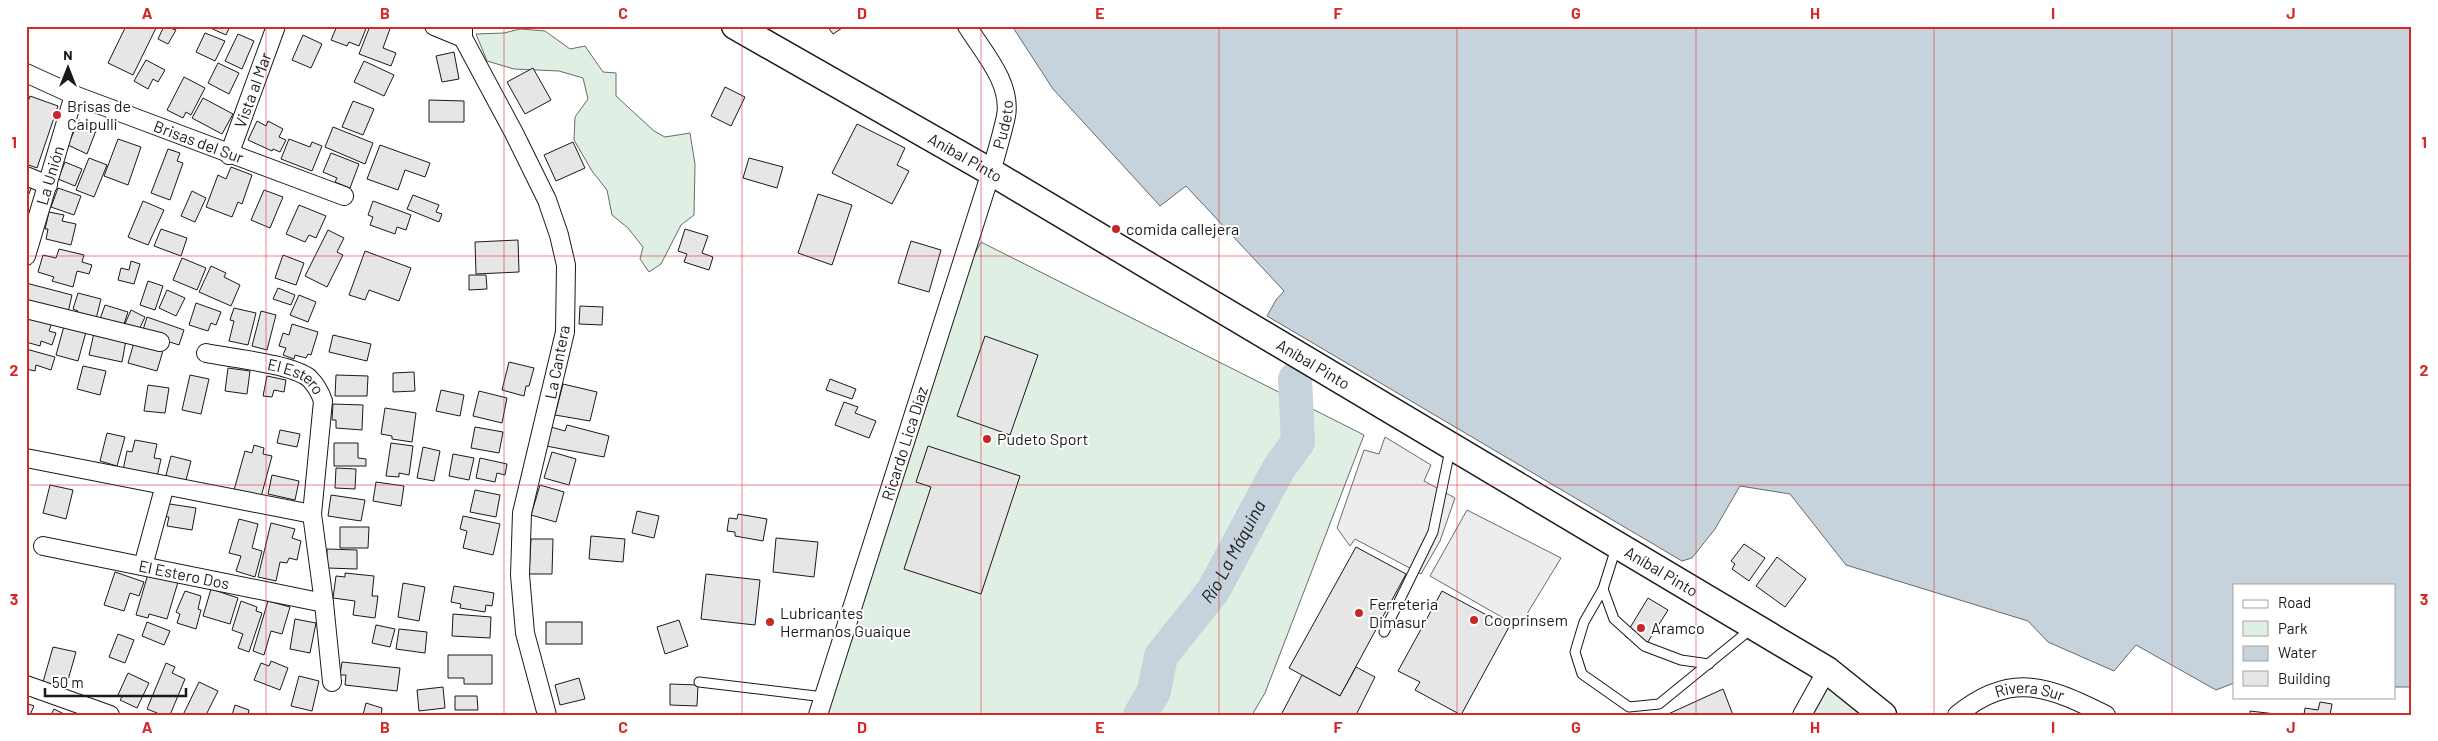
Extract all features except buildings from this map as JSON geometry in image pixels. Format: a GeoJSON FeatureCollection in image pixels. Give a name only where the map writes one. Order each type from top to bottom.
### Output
{"type":"FeatureCollection","features":[{"type":"Feature","properties":{"kind":"main road","name":"Aníbal Pinto"},"geometry":{"type":"LineString","coordinates":[[735,26],[991,172],[1754,626],[1827,670],[1883,715]]}},
{"type":"Feature","properties":{"kind":"street","name":"Vista al Mar"},"geometry":{"type":"LineString","coordinates":[[229,155],[276,26]]}},
{"type":"Feature","properties":{"kind":"street"},"geometry":{"type":"LineString","coordinates":[[434,26],[463,32]]}},
{"type":"Feature","properties":{"kind":"street","name":"Pudeto"},"geometry":{"type":"LineString","coordinates":[[967,26],[999,77],[1006,105],[1006,115],[991,172]]}},
{"type":"Feature","properties":{"kind":"street","name":"La Cantera"},"geometry":{"type":"LineString","coordinates":[[463,32],[547,200],[559,236],[566,266],[565,332],[522,513],[520,575],[524,633],[547,715]]}},
{"type":"Feature","properties":{"kind":"street","name":"Brisas del Sur"},"geometry":{"type":"LineString","coordinates":[[26,73],[74,95],[229,155],[344,196]]}},
{"type":"Feature","properties":{"kind":"street","name":"La Unión"},"geometry":{"type":"LineString","coordinates":[[26,256],[74,95]]}},
{"type":"Feature","properties":{"kind":"street","name":"Ricardo Lica Díaz"},"geometry":{"type":"LineString","coordinates":[[818,715],[991,172]]}},
{"type":"Feature","properties":{"kind":"street"},"geometry":{"type":"LineString","coordinates":[[26,176],[48,184]]}},
{"type":"Feature","properties":{"kind":"street"},"geometry":{"type":"LineString","coordinates":[[26,309],[160,342]]}},
{"type":"Feature","properties":{"kind":"street","name":"El Estero"},"geometry":{"type":"LineString","coordinates":[[206,353],[292,370],[308,377],[318,388],[323,401],[312,514],[332,682]]}},
{"type":"Feature","properties":{"kind":"street"},"geometry":{"type":"LineString","coordinates":[[26,458],[312,514]]}},
{"type":"Feature","properties":{"kind":"street"},"geometry":{"type":"LineString","coordinates":[[143,566],[164,485]]}},
{"type":"Feature","properties":{"kind":"street","name":"El Estero Dos"},"geometry":{"type":"LineString","coordinates":[[43,546],[324,603]]}},
{"type":"Feature","properties":{"kind":"street"},"geometry":{"type":"LineString","coordinates":[[1802,715],[1827,670]]}},
{"type":"Feature","properties":{"kind":"street"},"geometry":{"type":"LineString","coordinates":[[26,685],[110,715]]}},
{"type":"Feature","properties":{"kind":"street","name":"Rivera Sur"},"geometry":{"type":"LineString","coordinates":[[1957,715],[1999,689],[2016,688],[2058,692],[2106,715]]}},
{"type":"Feature","properties":{"kind":"lane"},"geometry":{"type":"LineString","coordinates":[[1384,632],[1433,532],[1451,446]]}},
{"type":"Feature","properties":{"kind":"lane"},"geometry":{"type":"LineString","coordinates":[[1617,545],[1603,589],[1584,622],[1575,652],[1582,674],[1629,706],[1659,704],[1754,626]]}},
{"type":"Feature","properties":{"kind":"lane"},"geometry":{"type":"LineString","coordinates":[[1603,589],[1614,619],[1644,646],[1681,660],[1708,664]]}},
{"type":"Feature","properties":{"kind":"lane"},"geometry":{"type":"LineString","coordinates":[[699,682],[824,698]]}},
{"type":"Feature","properties":{"kind":"green space"},"geometry":{"type":"Polygon","coordinates":[[[520,29],[545,31],[570,49],[585,46],[603,72],[616,73],[616,96],[654,131],[665,137],[690,133],[695,164],[694,215],[681,225],[661,264],[649,272],[640,259],[643,247],[628,228],[612,215],[607,190],[592,171],[574,140],[575,117],[588,99],[583,78],[559,71],[514,69],[487,61],[476,34],[504,33],[520,29]]]}},
{"type":"Feature","properties":{"kind":"green space"},"geometry":{"type":"Polygon","coordinates":[[[981,242],[1364,435],[1265,693],[1252,715],[814,715],[947,306],[981,242]]]}},
{"type":"Feature","properties":{"kind":"green space"},"geometry":{"type":"Polygon","coordinates":[[[1829,686],[1868,715],[1813,715],[1829,686]]]}},
{"type":"Feature","properties":{"kind":"shaded area"},"geometry":{"type":"Polygon","coordinates":[[[1385,437],[1431,465],[1424,481],[1455,498],[1440,541],[1421,574],[1355,539],[1350,546],[1337,528],[1364,450],[1379,454],[1385,437]]]}},
{"type":"Feature","properties":{"kind":"shaded area"},"geometry":{"type":"Polygon","coordinates":[[[1467,510],[1561,558],[1519,627],[1430,576],[1467,510]]]}},
{"type":"Feature","properties":{"kind":"water"},"geometry":{"type":"Polygon","coordinates":[[[1012,26],[2412,26],[2412,687],[2396,687],[2396,584],[2233,584],[2233,683],[2216,690],[2136,645],[2114,671],[2048,642],[2028,621],[1846,565],[1790,494],[1740,486],[1715,529],[1692,558],[1682,561],[1267,316],[1276,300],[1284,291],[1186,186],[1160,206],[1053,89],[1012,26]]]}},
{"type":"Feature","properties":{"kind":"waterway","name":"Río La Máquina"},"geometry":{"type":"LineString","coordinates":[[1140,715],[1154,691],[1161,656],[1213,591],[1279,468],[1298,442],[1295,379]]}},
{"type":"Feature","properties":{"kind":"place","name":"Brisas de Caipulli"},"geometry":{"type":"Point","coordinates":[57,115]}},
{"type":"Feature","properties":{"kind":"place","name":"comida callejera"},"geometry":{"type":"Point","coordinates":[1116,229]}},
{"type":"Feature","properties":{"kind":"place","name":"Pudeto Sport"},"geometry":{"type":"Point","coordinates":[987,439]}},
{"type":"Feature","properties":{"kind":"place","name":"Ferreteria Dimasur"},"geometry":{"type":"Point","coordinates":[1359,613]}},
{"type":"Feature","properties":{"kind":"place","name":"Cooprinsem"},"geometry":{"type":"Point","coordinates":[1474,620]}},
{"type":"Feature","properties":{"kind":"place","name":"Lubricantes Hermanos Guaique"},"geometry":{"type":"Point","coordinates":[770,622]}},
{"type":"Feature","properties":{"kind":"place","name":"Aramco"},"geometry":{"type":"Point","coordinates":[1641,628]}}]}
